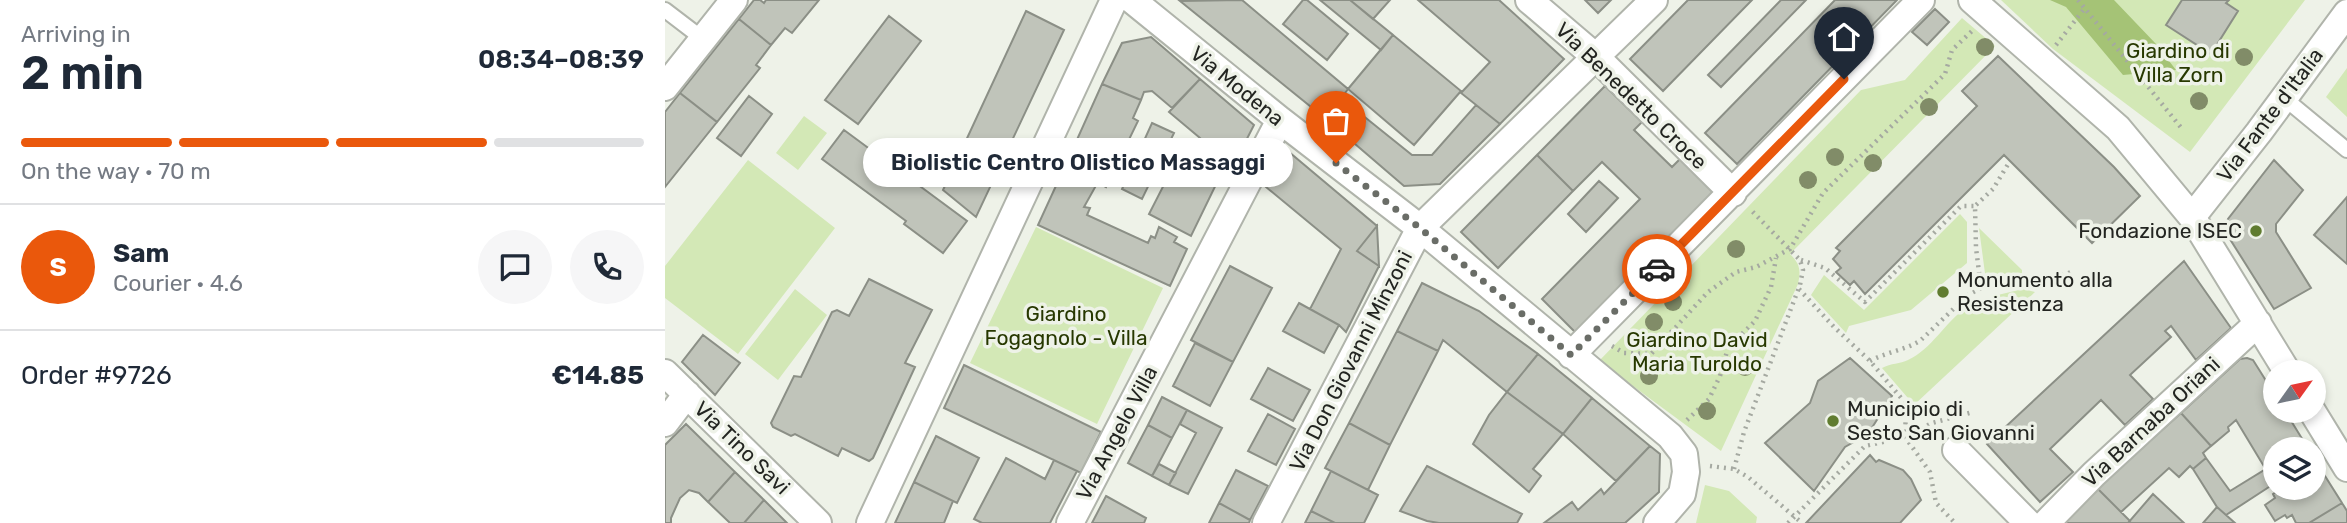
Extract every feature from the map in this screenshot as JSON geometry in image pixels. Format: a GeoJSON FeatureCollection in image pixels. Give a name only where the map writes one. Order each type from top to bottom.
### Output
{"type":"FeatureCollection","features":[{"type":"Feature","properties":{"kind":"street"},"geometry":{"type":"LineString","coordinates":[[665,87],[734,0]]}},
{"type":"Feature","properties":{"kind":"street"},"geometry":{"type":"LineString","coordinates":[[870,523],[1114,0]]}},
{"type":"Feature","properties":{"kind":"street","name":"Via Modena"},"geometry":{"type":"LineString","coordinates":[[1132,0],[1280,120],[1420,228],[1670,436],[1684,454],[1686,472]]}},
{"type":"Feature","properties":{"kind":"street","name":"Via Benedetto Croce"},"geometry":{"type":"LineString","coordinates":[[1529,0],[1597,58],[1733,192]]}},
{"type":"Feature","properties":{"kind":"street","name":"Via Don Giovanni Minzoni"},"geometry":{"type":"LineString","coordinates":[[1266,523],[1420,228],[1654,0]]}},
{"type":"Feature","properties":{"kind":"street"},"geometry":{"type":"LineString","coordinates":[[1571,355],[1921,0]]}},
{"type":"Feature","properties":{"kind":"street"},"geometry":{"type":"LineString","coordinates":[[1980,7],[2118,128],[2193,216],[2280,360]]}},
{"type":"Feature","properties":{"kind":"street","name":"Via Fante d'Italia"},"geometry":{"type":"LineString","coordinates":[[2193,216],[2347,13]]}},
{"type":"Feature","properties":{"kind":"street","name":"Via Angelo Villa"},"geometry":{"type":"LineString","coordinates":[[1070,523],[1280,120]]}},
{"type":"Feature","properties":{"kind":"street","name":"Via Barnaba Oriani"},"geometry":{"type":"LineString","coordinates":[[2046,523],[2094,474],[2258,323]]}},
{"type":"Feature","properties":{"kind":"street","name":"Via Tino Savi"},"geometry":{"type":"LineString","coordinates":[[665,373],[818,523]]}},
{"type":"Feature","properties":{"kind":"street"},"geometry":{"type":"LineString","coordinates":[[665,423],[687,394]]}},
{"type":"Feature","properties":{"kind":"street"},"geometry":{"type":"LineString","coordinates":[[2320,424],[2347,468]]}},
{"type":"Feature","properties":{"kind":"street"},"geometry":{"type":"LineString","coordinates":[[1957,450],[2028,523]]}},
{"type":"Feature","properties":{"kind":"street"},"geometry":{"type":"LineString","coordinates":[[1657,523],[1682,494],[1686,472]]}},
{"type":"Feature","properties":{"kind":"lane"},"geometry":{"type":"LineString","coordinates":[[665,10],[703,39]]}},
{"type":"Feature","properties":{"kind":"lane"},"geometry":{"type":"LineString","coordinates":[[2284,98],[2347,150]]}},
{"type":"Feature","properties":{"kind":"path"},"geometry":{"type":"LineString","coordinates":[[2078,0],[2183,131]]}},
{"type":"Feature","properties":{"kind":"path"},"geometry":{"type":"LineString","coordinates":[[1593,334],[1624,353],[1651,354],[1708,292],[1736,272],[1756,267],[1790,249],[1823,193],[1945,74],[1952,50],[1980,7]]}},
{"type":"Feature","properties":{"kind":"path"},"geometry":{"type":"LineString","coordinates":[[2041,61],[2084,8]]}},
{"type":"Feature","properties":{"kind":"path"},"geometry":{"type":"LineString","coordinates":[[1800,260],[1825,268],[1865,302],[1961,206],[1975,206],[1993,188],[2010,161]]}},
{"type":"Feature","properties":{"kind":"path"},"geometry":{"type":"LineString","coordinates":[[1733,192],[1800,260],[1803,270],[1744,432],[1734,469]]}},
{"type":"Feature","properties":{"kind":"path"},"geometry":{"type":"LineString","coordinates":[[1975,206],[1981,288]]}},
{"type":"Feature","properties":{"kind":"path"},"geometry":{"type":"LineString","coordinates":[[1670,436],[1709,399],[1720,376],[1728,348],[1755,321],[1771,287],[1776,257]]}},
{"type":"Feature","properties":{"kind":"path"},"geometry":{"type":"LineString","coordinates":[[1870,360],[1883,353],[1912,346],[1968,295],[1981,288],[2055,278],[2071,272]]}},
{"type":"Feature","properties":{"kind":"path"},"geometry":{"type":"LineString","coordinates":[[1798,289],[1870,360],[1902,399],[1906,410],[1905,437],[1930,472],[1936,503],[1955,523]]}},
{"type":"Feature","properties":{"kind":"path"},"geometry":{"type":"LineString","coordinates":[[1788,523],[1865,446],[1905,437],[1932,423],[1973,412]]}},
{"type":"Feature","properties":{"kind":"path"},"geometry":{"type":"LineString","coordinates":[[1686,472],[1710,466],[1734,469],[1748,477],[1802,523]]}},
{"type":"Feature","properties":{"kind":"green space","name":"Giardino di Villa Zorn"},"geometry":{"type":"Polygon","coordinates":[[[2001,0],[2305,0],[2190,152],[2053,49],[2001,0]]]}},
{"type":"Feature","properties":{"kind":"green space"},"geometry":{"type":"Polygon","coordinates":[[[2050,0],[2114,0],[2156,44],[2176,70],[2123,75],[2066,7],[2050,0]]]}},
{"type":"Feature","properties":{"kind":"green space","name":"Giardino David Maria Turoldo"},"geometry":{"type":"Polygon","coordinates":[[[1962,18],[1995,46],[1790,254],[1799,267],[1798,284],[1721,451],[1599,361],[1861,90],[1905,80],[1962,18]]]}},
{"type":"Feature","properties":{"kind":"green space"},"geometry":{"type":"Polygon","coordinates":[[[2347,68],[2347,117],[2326,97],[2347,68]]]}},
{"type":"Feature","properties":{"kind":"green space"},"geometry":{"type":"Polygon","coordinates":[[[804,116],[827,133],[798,170],[776,153],[804,116]]]}},
{"type":"Feature","properties":{"kind":"green space"},"geometry":{"type":"Polygon","coordinates":[[[748,160],[835,228],[738,354],[665,298],[665,266],[748,160]]]}},
{"type":"Feature","properties":{"kind":"green space"},"geometry":{"type":"Polygon","coordinates":[[[1960,214],[1967,222],[1967,263],[1911,310],[1849,326],[1846,333],[1811,295],[1824,275],[1864,310],[1960,214]]]}},
{"type":"Feature","properties":{"kind":"green space","name":"Giardino Fogagnolo - Villa"},"geometry":{"type":"Polygon","coordinates":[[[1036,227],[1163,288],[1097,424],[970,363],[1036,227]]]}},
{"type":"Feature","properties":{"kind":"green space"},"geometry":{"type":"Polygon","coordinates":[[[1979,228],[2022,270],[2022,274],[1986,281],[1979,228]]]}},
{"type":"Feature","properties":{"kind":"green space"},"geometry":{"type":"Polygon","coordinates":[[[795,289],[827,315],[778,380],[745,354],[795,289]]]}},
{"type":"Feature","properties":{"kind":"green space"},"geometry":{"type":"Polygon","coordinates":[[[2023,289],[2035,292],[1914,405],[1882,368],[1917,355],[1958,314],[1972,304],[2023,289]]]}},
{"type":"Feature","properties":{"kind":"green space"},"geometry":{"type":"Polygon","coordinates":[[[1705,485],[1729,491],[1757,517],[1756,523],[1696,523],[1705,485]]]}},
{"type":"Feature","properties":{"kind":"building"},"geometry":{"type":"Polygon","coordinates":[[[754,0],[764,3],[766,0],[819,0],[792,33],[785,28],[771,45],[739,19],[754,0]]]}},
{"type":"Feature","properties":{"kind":"building"},"geometry":{"type":"Polygon","coordinates":[[[1242,0],[1348,89],[1326,119],[1180,1],[1242,0]]]}},
{"type":"Feature","properties":{"kind":"building"},"geometry":{"type":"Polygon","coordinates":[[[1303,0],[1307,0],[1348,34],[1327,60],[1283,24],[1303,0]]]}},
{"type":"Feature","properties":{"kind":"building"},"geometry":{"type":"Polygon","coordinates":[[[1320,0],[1350,0],[1393,35],[1381,50],[1320,0]]]}},
{"type":"Feature","properties":{"kind":"building"},"geometry":{"type":"Polygon","coordinates":[[[1350,0],[1390,0],[1373,19],[1350,0]]]}},
{"type":"Feature","properties":{"kind":"building"},"geometry":{"type":"Polygon","coordinates":[[[1418,0],[1499,0],[1564,59],[1500,124],[1461,93],[1490,62],[1418,0]]]}},
{"type":"Feature","properties":{"kind":"building"},"geometry":{"type":"Polygon","coordinates":[[[1585,0],[1611,0],[1598,13],[1585,0]]]}},
{"type":"Feature","properties":{"kind":"building"},"geometry":{"type":"Polygon","coordinates":[[[1688,0],[1752,0],[1663,91],[1630,59],[1688,0]]]}},
{"type":"Feature","properties":{"kind":"building"},"geometry":{"type":"Polygon","coordinates":[[[1781,0],[1806,0],[1721,87],[1708,75],[1781,0]]]}},
{"type":"Feature","properties":{"kind":"building"},"geometry":{"type":"Polygon","coordinates":[[[1835,0],[1897,0],[1737,164],[1705,133],[1835,0]]]}},
{"type":"Feature","properties":{"kind":"building"},"geometry":{"type":"Polygon","coordinates":[[[2182,0],[2229,0],[2226,3],[2238,11],[2211,54],[2166,25],[2182,0]]]}},
{"type":"Feature","properties":{"kind":"building"},"geometry":{"type":"Polygon","coordinates":[[[1935,9],[1949,22],[1927,45],[1912,32],[1935,9]]]}},
{"type":"Feature","properties":{"kind":"building"},"geometry":{"type":"Polygon","coordinates":[[[1026,11],[1064,30],[976,217],[943,190],[1026,11]]]}},
{"type":"Feature","properties":{"kind":"building"},"geometry":{"type":"Polygon","coordinates":[[[889,16],[921,41],[858,124],[825,100],[889,16]]]}},
{"type":"Feature","properties":{"kind":"building"},"geometry":{"type":"Polygon","coordinates":[[[739,19],[771,45],[756,65],[760,68],[717,122],[680,93],[739,19]]]}},
{"type":"Feature","properties":{"kind":"building"},"geometry":{"type":"Polygon","coordinates":[[[1393,35],[1461,91],[1414,145],[1348,89],[1393,35]]]}},
{"type":"Feature","properties":{"kind":"building"},"geometry":{"type":"Polygon","coordinates":[[[1151,37],[1200,79],[1172,108],[1152,91],[1144,92],[1141,100],[1102,84],[1122,43],[1151,37]]]}},
{"type":"Feature","properties":{"kind":"building"},"geometry":{"type":"Polygon","coordinates":[[[1998,56],[2114,167],[2140,196],[2092,243],[2004,155],[1865,294],[1854,281],[1850,285],[1836,272],[1841,268],[1833,259],[1840,251],[1836,248],[1977,106],[1962,91],[1998,56]]]}},
{"type":"Feature","properties":{"kind":"building"},"geometry":{"type":"Polygon","coordinates":[[[1200,79],[1254,125],[1230,172],[1224,168],[1191,236],[1149,214],[1171,171],[1174,174],[1188,149],[1192,152],[1200,138],[1169,112],[1200,79]]]}},
{"type":"Feature","properties":{"kind":"building"},"geometry":{"type":"Polygon","coordinates":[[[1102,84],[1141,100],[1133,118],[1138,121],[1106,187],[1066,164],[1102,84]]]}},
{"type":"Feature","properties":{"kind":"building"},"geometry":{"type":"Polygon","coordinates":[[[1605,86],[1642,122],[1634,130],[1672,167],[1681,158],[1717,194],[1578,335],[1542,299],[1640,199],[1602,162],[1573,191],[1537,155],[1605,86]]]}},
{"type":"Feature","properties":{"kind":"building"},"geometry":{"type":"Polygon","coordinates":[[[680,93],[717,122],[665,187],[665,112],[680,93]]]}},
{"type":"Feature","properties":{"kind":"building"},"geometry":{"type":"Polygon","coordinates":[[[749,96],[772,114],[741,156],[717,138],[749,96]]]}},
{"type":"Feature","properties":{"kind":"building"},"geometry":{"type":"Polygon","coordinates":[[[1341,98],[1412,155],[1432,155],[1476,105],[1500,124],[1440,184],[1404,186],[1326,119],[1341,98]]]}},
{"type":"Feature","properties":{"kind":"building"},"geometry":{"type":"Polygon","coordinates":[[[1152,123],[1174,133],[1142,199],[1122,189],[1152,123]]]}},
{"type":"Feature","properties":{"kind":"building"},"geometry":{"type":"Polygon","coordinates":[[[844,130],[967,221],[943,253],[904,224],[906,221],[822,159],[844,130]]]}},
{"type":"Feature","properties":{"kind":"building"},"geometry":{"type":"Polygon","coordinates":[[[1283,152],[1289,152],[1377,226],[1357,251],[1379,266],[1346,332],[1339,325],[1310,309],[1341,249],[1266,187],[1283,152]]]}},
{"type":"Feature","properties":{"kind":"building"},"geometry":{"type":"Polygon","coordinates":[[[1537,155],[1573,191],[1498,268],[1461,232],[1537,155]]]}},
{"type":"Feature","properties":{"kind":"building"},"geometry":{"type":"Polygon","coordinates":[[[2274,160],[2303,190],[2276,224],[2276,232],[2311,288],[2274,309],[2228,236],[2226,227],[2228,219],[2274,160]]]}},
{"type":"Feature","properties":{"kind":"building"},"geometry":{"type":"Polygon","coordinates":[[[1066,164],[1098,182],[1084,207],[1090,208],[1087,215],[1148,243],[1151,236],[1155,238],[1159,227],[1177,237],[1174,242],[1187,249],[1170,286],[1038,225],[1066,164]]]}},
{"type":"Feature","properties":{"kind":"building"},"geometry":{"type":"Polygon","coordinates":[[[1599,181],[1618,198],[1586,232],[1568,214],[1599,181]]]}},
{"type":"Feature","properties":{"kind":"building"},"geometry":{"type":"Polygon","coordinates":[[[2347,197],[2347,264],[2314,235],[2347,197]]]}},
{"type":"Feature","properties":{"kind":"building"},"geometry":{"type":"Polygon","coordinates":[[[1377,226],[1379,266],[1357,251],[1377,226]]]}},
{"type":"Feature","properties":{"kind":"building"},"geometry":{"type":"Polygon","coordinates":[[[2184,261],[2231,328],[2196,360],[2171,326],[2165,331],[2171,337],[2130,375],[2153,399],[2125,425],[2101,400],[2050,449],[2073,472],[2040,502],[1987,444],[2184,261]]]}},
{"type":"Feature","properties":{"kind":"building"},"geometry":{"type":"Polygon","coordinates":[[[1230,266],[1272,288],[1233,362],[1191,340],[1230,266]]]}},
{"type":"Feature","properties":{"kind":"building"},"geometry":{"type":"Polygon","coordinates":[[[869,279],[932,310],[905,363],[915,367],[873,458],[869,461],[842,448],[838,456],[795,434],[791,436],[773,427],[771,423],[794,376],[801,377],[832,312],[837,310],[849,316],[869,279]]]}},
{"type":"Feature","properties":{"kind":"building"},"geometry":{"type":"Polygon","coordinates":[[[1422,283],[1479,311],[1538,354],[1507,392],[1443,340],[1438,351],[1397,331],[1422,283]]]}},
{"type":"Feature","properties":{"kind":"building"},"geometry":{"type":"Polygon","coordinates":[[[1299,303],[1339,325],[1324,353],[1283,331],[1299,303]]]}},
{"type":"Feature","properties":{"kind":"building"},"geometry":{"type":"Polygon","coordinates":[[[1397,331],[1438,351],[1390,445],[1349,423],[1397,331]]]}},
{"type":"Feature","properties":{"kind":"building"},"geometry":{"type":"Polygon","coordinates":[[[703,335],[740,363],[715,395],[682,362],[703,335]]]}},
{"type":"Feature","properties":{"kind":"building"},"geometry":{"type":"Polygon","coordinates":[[[1195,343],[1233,362],[1210,406],[1173,386],[1195,343]]]}},
{"type":"Feature","properties":{"kind":"building"},"geometry":{"type":"Polygon","coordinates":[[[1538,354],[1592,398],[1563,434],[1507,392],[1538,354]]]}},
{"type":"Feature","properties":{"kind":"building","name":"Municipio di Sesto San Giovanni"},"geometry":{"type":"Polygon","coordinates":[[[1850,358],[1892,396],[1868,434],[1845,447],[1814,491],[1765,443],[1810,403],[1818,381],[1850,358]]]}},
{"type":"Feature","properties":{"kind":"building"},"geometry":{"type":"Polygon","coordinates":[[[2240,359],[2253,360],[2263,376],[2263,424],[2293,424],[2301,437],[2263,437],[2263,465],[2236,420],[2228,427],[2229,431],[2211,446],[2181,413],[2240,359]]]}},
{"type":"Feature","properties":{"kind":"building"},"geometry":{"type":"Polygon","coordinates":[[[964,365],[1101,432],[1081,473],[944,408],[964,365]]]}},
{"type":"Feature","properties":{"kind":"building"},"geometry":{"type":"Polygon","coordinates":[[[1268,368],[1310,390],[1293,421],[1251,399],[1268,368]]]}},
{"type":"Feature","properties":{"kind":"building"},"geometry":{"type":"Polygon","coordinates":[[[1507,392],[1563,434],[1533,469],[1541,476],[1529,492],[1473,444],[1489,415],[1507,392]]]}},
{"type":"Feature","properties":{"kind":"building"},"geometry":{"type":"Polygon","coordinates":[[[1162,397],[1187,410],[1172,438],[1148,425],[1162,397]]]}},
{"type":"Feature","properties":{"kind":"building"},"geometry":{"type":"Polygon","coordinates":[[[1592,398],[1650,446],[1616,481],[1563,434],[1592,398]]]}},
{"type":"Feature","properties":{"kind":"building"},"geometry":{"type":"Polygon","coordinates":[[[1187,410],[1222,428],[1188,494],[1169,485],[1196,433],[1180,424],[1187,410]]]}},
{"type":"Feature","properties":{"kind":"building"},"geometry":{"type":"Polygon","coordinates":[[[2181,413],[2211,446],[2203,453],[2206,458],[2193,469],[2190,466],[2179,477],[2169,468],[2121,512],[2097,488],[2181,413]]]}},
{"type":"Feature","properties":{"kind":"building"},"geometry":{"type":"Polygon","coordinates":[[[1268,414],[1295,429],[1276,465],[1248,451],[1268,414]]]}},
{"type":"Feature","properties":{"kind":"building"},"geometry":{"type":"Polygon","coordinates":[[[1349,423],[1390,445],[1368,490],[1325,468],[1349,423]]]}},
{"type":"Feature","properties":{"kind":"building"},"geometry":{"type":"Polygon","coordinates":[[[686,424],[735,472],[708,502],[699,493],[689,490],[680,498],[671,523],[665,523],[665,445],[686,424]]]}},
{"type":"Feature","properties":{"kind":"building"},"geometry":{"type":"Polygon","coordinates":[[[1148,425],[1172,438],[1152,476],[1128,463],[1148,425]]]}},
{"type":"Feature","properties":{"kind":"building"},"geometry":{"type":"Polygon","coordinates":[[[936,436],[979,458],[957,503],[914,482],[936,436]]]}},
{"type":"Feature","properties":{"kind":"building"},"geometry":{"type":"Polygon","coordinates":[[[1650,446],[1660,454],[1659,492],[1625,523],[1544,523],[1572,502],[1578,510],[1601,489],[1604,494],[1650,446]]]}},
{"type":"Feature","properties":{"kind":"building","name":"Municipio di Sesto San Giovanni"},"geometry":{"type":"Polygon","coordinates":[[[1870,455],[1876,462],[1879,460],[1903,470],[1911,479],[1921,500],[1900,523],[1806,523],[1870,455]]]}},
{"type":"Feature","properties":{"kind":"building"},"geometry":{"type":"Polygon","coordinates":[[[1006,458],[1045,479],[1054,460],[1077,471],[1050,523],[982,523],[974,519],[1006,458]]]}},
{"type":"Feature","properties":{"kind":"building"},"geometry":{"type":"Polygon","coordinates":[[[2206,458],[2230,491],[2263,471],[2263,491],[2226,515],[2217,507],[2193,469],[2206,458]]]}},
{"type":"Feature","properties":{"kind":"building"},"geometry":{"type":"Polygon","coordinates":[[[1159,464],[1176,473],[1169,485],[1152,476],[1159,464]]]}},
{"type":"Feature","properties":{"kind":"building"},"geometry":{"type":"Polygon","coordinates":[[[1427,466],[1522,514],[1517,523],[1439,523],[1400,511],[1427,466]]]}},
{"type":"Feature","properties":{"kind":"building"},"geometry":{"type":"Polygon","coordinates":[[[1236,470],[1268,486],[1250,520],[1219,503],[1236,470]]]}},
{"type":"Feature","properties":{"kind":"building"},"geometry":{"type":"Polygon","coordinates":[[[1331,471],[1378,495],[1364,523],[1335,523],[1311,511],[1331,471]]]}},
{"type":"Feature","properties":{"kind":"building"},"geometry":{"type":"Polygon","coordinates":[[[735,472],[764,500],[744,523],[730,523],[708,502],[735,472]]]}},
{"type":"Feature","properties":{"kind":"building"},"geometry":{"type":"Polygon","coordinates":[[[2326,478],[2342,503],[2309,523],[2296,523],[2292,515],[2287,518],[2285,515],[2275,521],[2265,505],[2272,500],[2326,500],[2326,478]]]}},
{"type":"Feature","properties":{"kind":"building"},"geometry":{"type":"Polygon","coordinates":[[[914,482],[953,501],[944,523],[895,523],[914,482]]]}},
{"type":"Feature","properties":{"kind":"building"},"geometry":{"type":"Polygon","coordinates":[[[2097,488],[2130,521],[2128,523],[2062,523],[2097,488]]]}},
{"type":"Feature","properties":{"kind":"building"},"geometry":{"type":"Polygon","coordinates":[[[2153,494],[2184,523],[2128,523],[2153,494]]]}},
{"type":"Feature","properties":{"kind":"building"},"geometry":{"type":"Polygon","coordinates":[[[1106,496],[1146,518],[1144,523],[1092,523],[1106,496]]]}},
{"type":"Feature","properties":{"kind":"building"},"geometry":{"type":"Polygon","coordinates":[[[764,500],[787,523],[744,523],[764,500]]]}},
{"type":"Feature","properties":{"kind":"building"},"geometry":{"type":"Polygon","coordinates":[[[1219,503],[1250,520],[1249,523],[1209,523],[1219,503]]]}},
{"type":"Feature","properties":{"kind":"building"},"geometry":{"type":"Polygon","coordinates":[[[2342,503],[2347,511],[2347,523],[2309,523],[2342,503]]]}},
{"type":"Feature","properties":{"kind":"building"},"geometry":{"type":"Polygon","coordinates":[[[2217,507],[2235,523],[2203,523],[2217,507]]]}},
{"type":"Feature","properties":{"kind":"building"},"geometry":{"type":"Polygon","coordinates":[[[1311,511],[1335,523],[1305,523],[1311,511]]]}},
{"type":"Feature","properties":{"kind":"way so far"},"geometry":{"type":"LineString","coordinates":[[1336,163],[1420,228],[1571,355],[1657,269]]}},
{"type":"Feature","properties":{"kind":"place","name":"Biolistic Centro Olistico Massaggi"},"geometry":{"type":"Point","coordinates":[1336,163]}},
{"type":"Feature","properties":{"kind":"place","name":"Fondazione ISEC"},"geometry":{"type":"Point","coordinates":[2256,231]}},
{"type":"Feature","properties":{"kind":"place","name":"Monumento alla Resistenza"},"geometry":{"type":"Point","coordinates":[1943,292]}},
{"type":"Feature","properties":{"kind":"place","name":"Municipio di Sesto San Giovanni"},"geometry":{"type":"Point","coordinates":[1833,421]}},
{"type":"Feature","properties":{"kind":"route"},"geometry":{"type":"LineString","coordinates":[[1657,269],[1844,79]]}}]}
